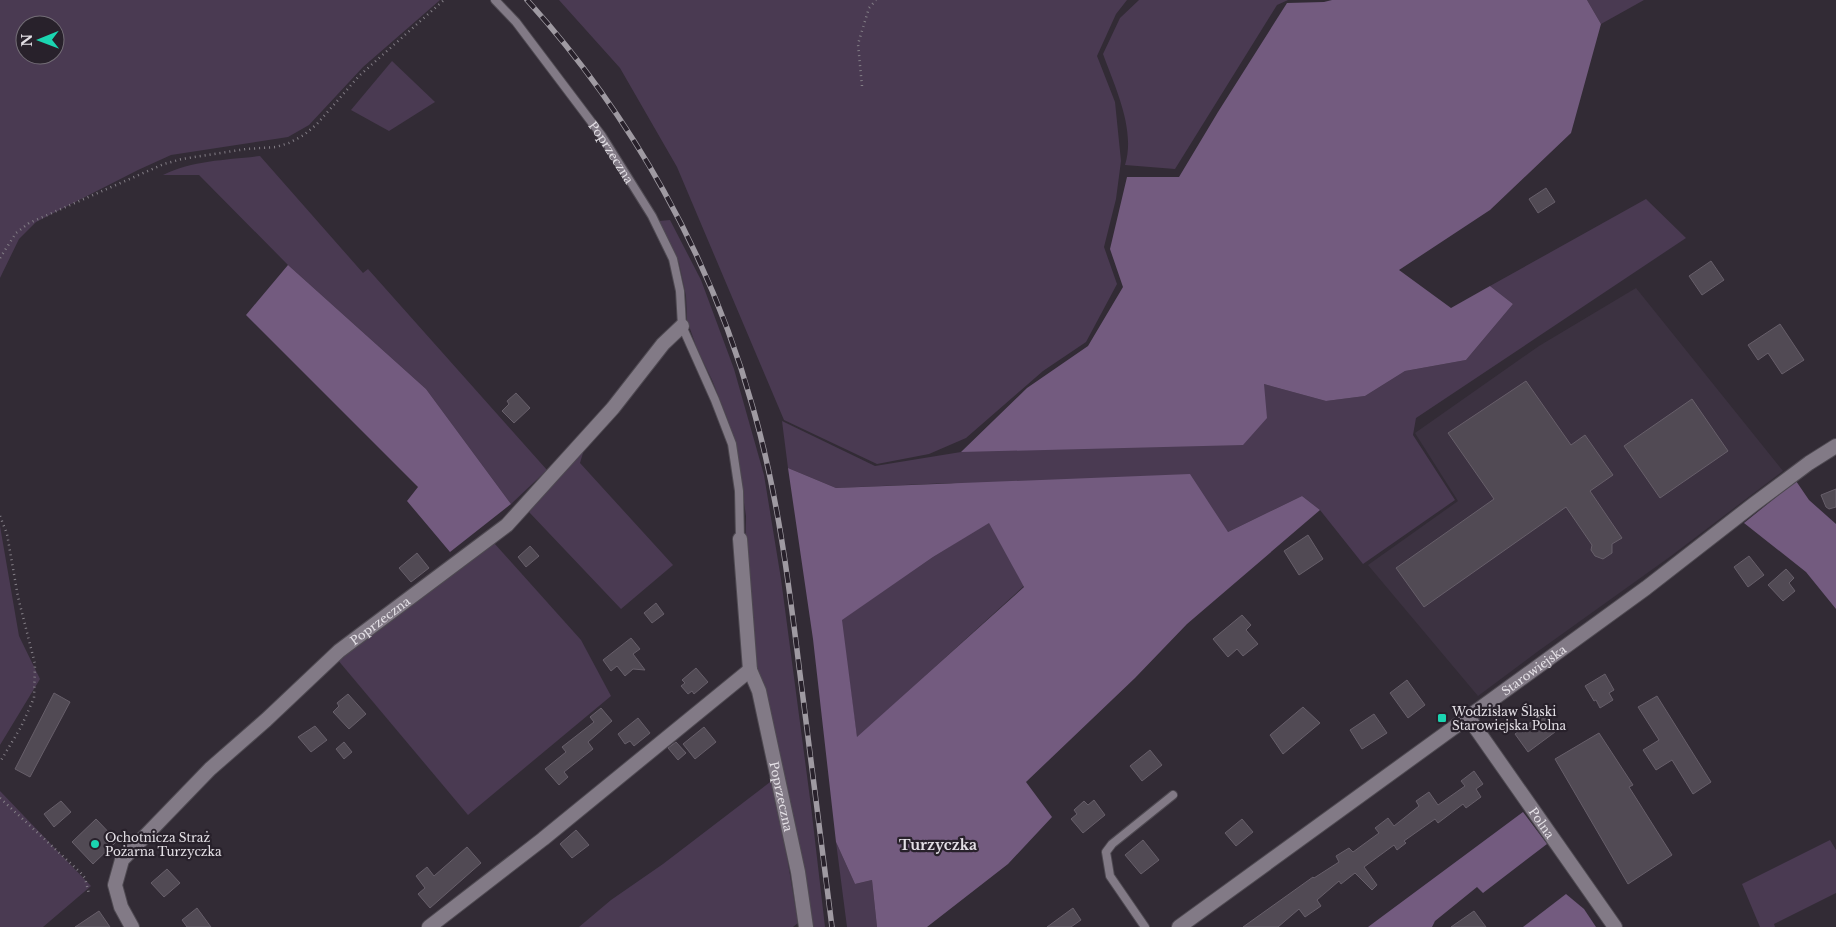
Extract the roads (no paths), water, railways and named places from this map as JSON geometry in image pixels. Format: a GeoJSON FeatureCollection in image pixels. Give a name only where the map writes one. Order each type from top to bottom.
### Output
{"type":"FeatureCollection","features":[{"type":"Feature","properties":{"kind":"street","name":"Poprzeczna"},"geometry":{"type":"LineString","coordinates":[[132,927],[121,907],[115,885],[122,860],[210,769],[266,720],[339,651],[507,525],[613,408],[663,344],[682,326]]}},
{"type":"Feature","properties":{"kind":"street","name":"Starowiejska"},"geometry":{"type":"LineString","coordinates":[[1180,927],[1646,588],[1809,463],[1836,446]]}},
{"type":"Feature","properties":{"kind":"street","name":"Poprzeczna"},"geometry":{"type":"LineString","coordinates":[[740,539],[750,670],[759,691],[798,872],[806,927]]}},
{"type":"Feature","properties":{"kind":"street"},"geometry":{"type":"LineString","coordinates":[[429,927],[543,838],[750,670]]}},
{"type":"Feature","properties":{"kind":"street","name":"Polna"},"geometry":{"type":"LineString","coordinates":[[1468,717],[1616,927]]}},
{"type":"Feature","properties":{"kind":"lane","name":"Poprzeczna"},"geometry":{"type":"LineString","coordinates":[[495,0],[516,22],[602,136],[652,216],[673,259],[680,291],[682,326],[715,400],[732,444],[740,491],[740,539]]}},
{"type":"Feature","properties":{"kind":"lane"},"geometry":{"type":"LineString","coordinates":[[1145,927],[1110,876],[1106,852],[1112,844],[1173,795]]}},
{"type":"Feature","properties":{"kind":"railway"},"geometry":{"type":"LineString","coordinates":[[527,0],[601,91],[634,140],[664,191],[691,243],[715,297],[736,352],[762,441],[782,540],[832,927]]}},
{"type":"Feature","properties":{"kind":"place","name":"Wodzisław Śląski Starowiejska Polna"},"geometry":{"type":"Point","coordinates":[1442,718]}},
{"type":"Feature","properties":{"kind":"place","name":"Ochotnicza Straż Pożarna Turzyczka"},"geometry":{"type":"Point","coordinates":[95,844]}},
{"type":"Feature","properties":{"kind":"district","name":"Turzyczka"},"geometry":{"type":"Point","coordinates":[938,845]}}]}
